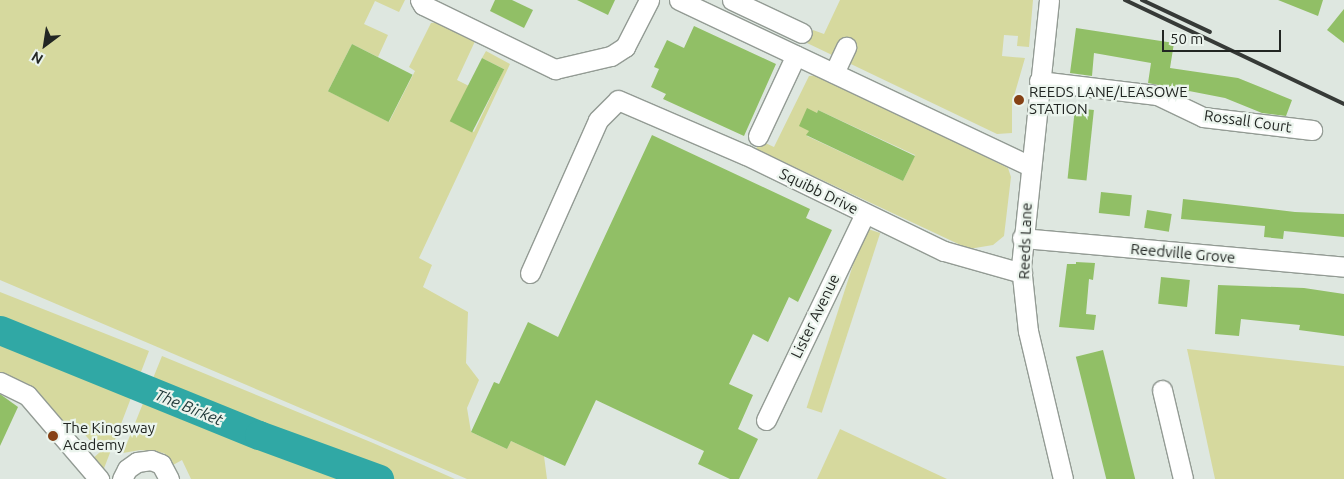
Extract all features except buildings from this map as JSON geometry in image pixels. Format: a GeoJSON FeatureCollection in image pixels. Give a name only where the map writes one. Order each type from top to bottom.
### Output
{"type":"FeatureCollection","features":[{"type":"Feature","properties":{"kind":"street"},"geometry":{"type":"LineString","coordinates":[[420,0],[423,6],[555,69],[611,56],[625,47],[649,0]]}},
{"type":"Feature","properties":{"kind":"street"},"geometry":{"type":"LineString","coordinates":[[680,0],[715,8],[794,54],[1030,166]]}},
{"type":"Feature","properties":{"kind":"street"},"geometry":{"type":"LineString","coordinates":[[732,0],[804,30],[758,136]]}},
{"type":"Feature","properties":{"kind":"street","name":"Reeds Lane"},"geometry":{"type":"LineString","coordinates":[[1049,0],[1022,238],[1022,273],[1028,331],[1063,479]]}},
{"type":"Feature","properties":{"kind":"street"},"geometry":{"type":"LineString","coordinates":[[834,73],[846,47]]}},
{"type":"Feature","properties":{"kind":"street","name":"Rossall Court"},"geometry":{"type":"LineString","coordinates":[[1039,81],[1157,94],[1203,117],[1312,130]]}},
{"type":"Feature","properties":{"kind":"street","name":"Squibb Drive"},"geometry":{"type":"LineString","coordinates":[[530,274],[598,120],[618,100],[746,155],[944,251],[1022,273]]}},
{"type":"Feature","properties":{"kind":"street","name":"Lister Avenue"},"geometry":{"type":"LineString","coordinates":[[766,420],[865,213]]}},
{"type":"Feature","properties":{"kind":"street","name":"Reedville Grove"},"geometry":{"type":"LineString","coordinates":[[1022,238],[1344,267]]}},
{"type":"Feature","properties":{"kind":"street"},"geometry":{"type":"LineString","coordinates":[[0,382],[27,395],[99,479]]}},
{"type":"Feature","properties":{"kind":"street"},"geometry":{"type":"LineString","coordinates":[[1162,390],[1183,479]]}},
{"type":"Feature","properties":{"kind":"street"},"geometry":{"type":"LineString","coordinates":[[122,479],[127,469],[137,462],[151,460],[162,464],[169,479]]}},
{"type":"Feature","properties":{"kind":"green space"},"geometry":{"type":"Polygon","coordinates":[[[0,0],[405,0],[399,12],[375,1],[364,24],[388,35],[378,57],[352,44],[328,91],[389,122],[415,71],[409,67],[431,23],[443,22],[477,37],[457,80],[469,86],[452,122],[474,132],[504,69],[482,58],[486,51],[510,64],[419,258],[432,265],[423,287],[468,312],[466,363],[479,380],[467,408],[471,432],[507,449],[511,441],[544,456],[547,479],[467,479],[0,280],[0,0]]]}},
{"type":"Feature","properties":{"kind":"green space"},"geometry":{"type":"Polygon","coordinates":[[[840,0],[1033,0],[1029,47],[1017,46],[1018,36],[1004,35],[1002,56],[1025,58],[1012,103],[1012,133],[997,134],[807,43],[813,30],[824,34],[840,0]]]}},
{"type":"Feature","properties":{"kind":"green space"},"geometry":{"type":"Polygon","coordinates":[[[820,75],[1008,168],[1011,177],[1004,236],[993,245],[969,249],[756,149],[761,141],[774,147],[809,76],[820,75]],[[818,110],[807,136],[903,181],[915,155],[818,110]]]}},
{"type":"Feature","properties":{"kind":"green space"},"geometry":{"type":"Polygon","coordinates":[[[865,228],[880,233],[822,413],[807,408],[865,228]]]}},
{"type":"Feature","properties":{"kind":"green space"},"geometry":{"type":"Polygon","coordinates":[[[0,292],[149,351],[103,471],[90,461],[100,452],[73,421],[62,430],[47,402],[0,377],[0,292]]]}},
{"type":"Feature","properties":{"kind":"green space"},"geometry":{"type":"Polygon","coordinates":[[[1187,349],[1344,366],[1344,479],[1215,479],[1187,349]]]}},
{"type":"Feature","properties":{"kind":"green space"},"geometry":{"type":"Polygon","coordinates":[[[162,356],[455,479],[191,479],[182,460],[173,465],[164,453],[140,450],[123,453],[162,356]]]}},
{"type":"Feature","properties":{"kind":"green space"},"geometry":{"type":"Polygon","coordinates":[[[840,429],[947,479],[817,479],[840,429]]]}},
{"type":"Feature","properties":{"kind":"waterway","name":"The Birket"},"geometry":{"type":"LineString","coordinates":[[0,330],[259,435],[379,479]]}},
{"type":"Feature","properties":{"kind":"railway"},"geometry":{"type":"LineString","coordinates":[[1125,0],[1344,104]]}},
{"type":"Feature","properties":{"kind":"railway"},"geometry":{"type":"LineString","coordinates":[[1142,0],[1210,32]]}},
{"type":"Feature","properties":{"kind":"place","name":"REEDS LANE/LEASOWE STATION"},"geometry":{"type":"Point","coordinates":[1019,100]}},
{"type":"Feature","properties":{"kind":"place","name":"The Kingsway Academy"},"geometry":{"type":"Point","coordinates":[53,436]}}]}
